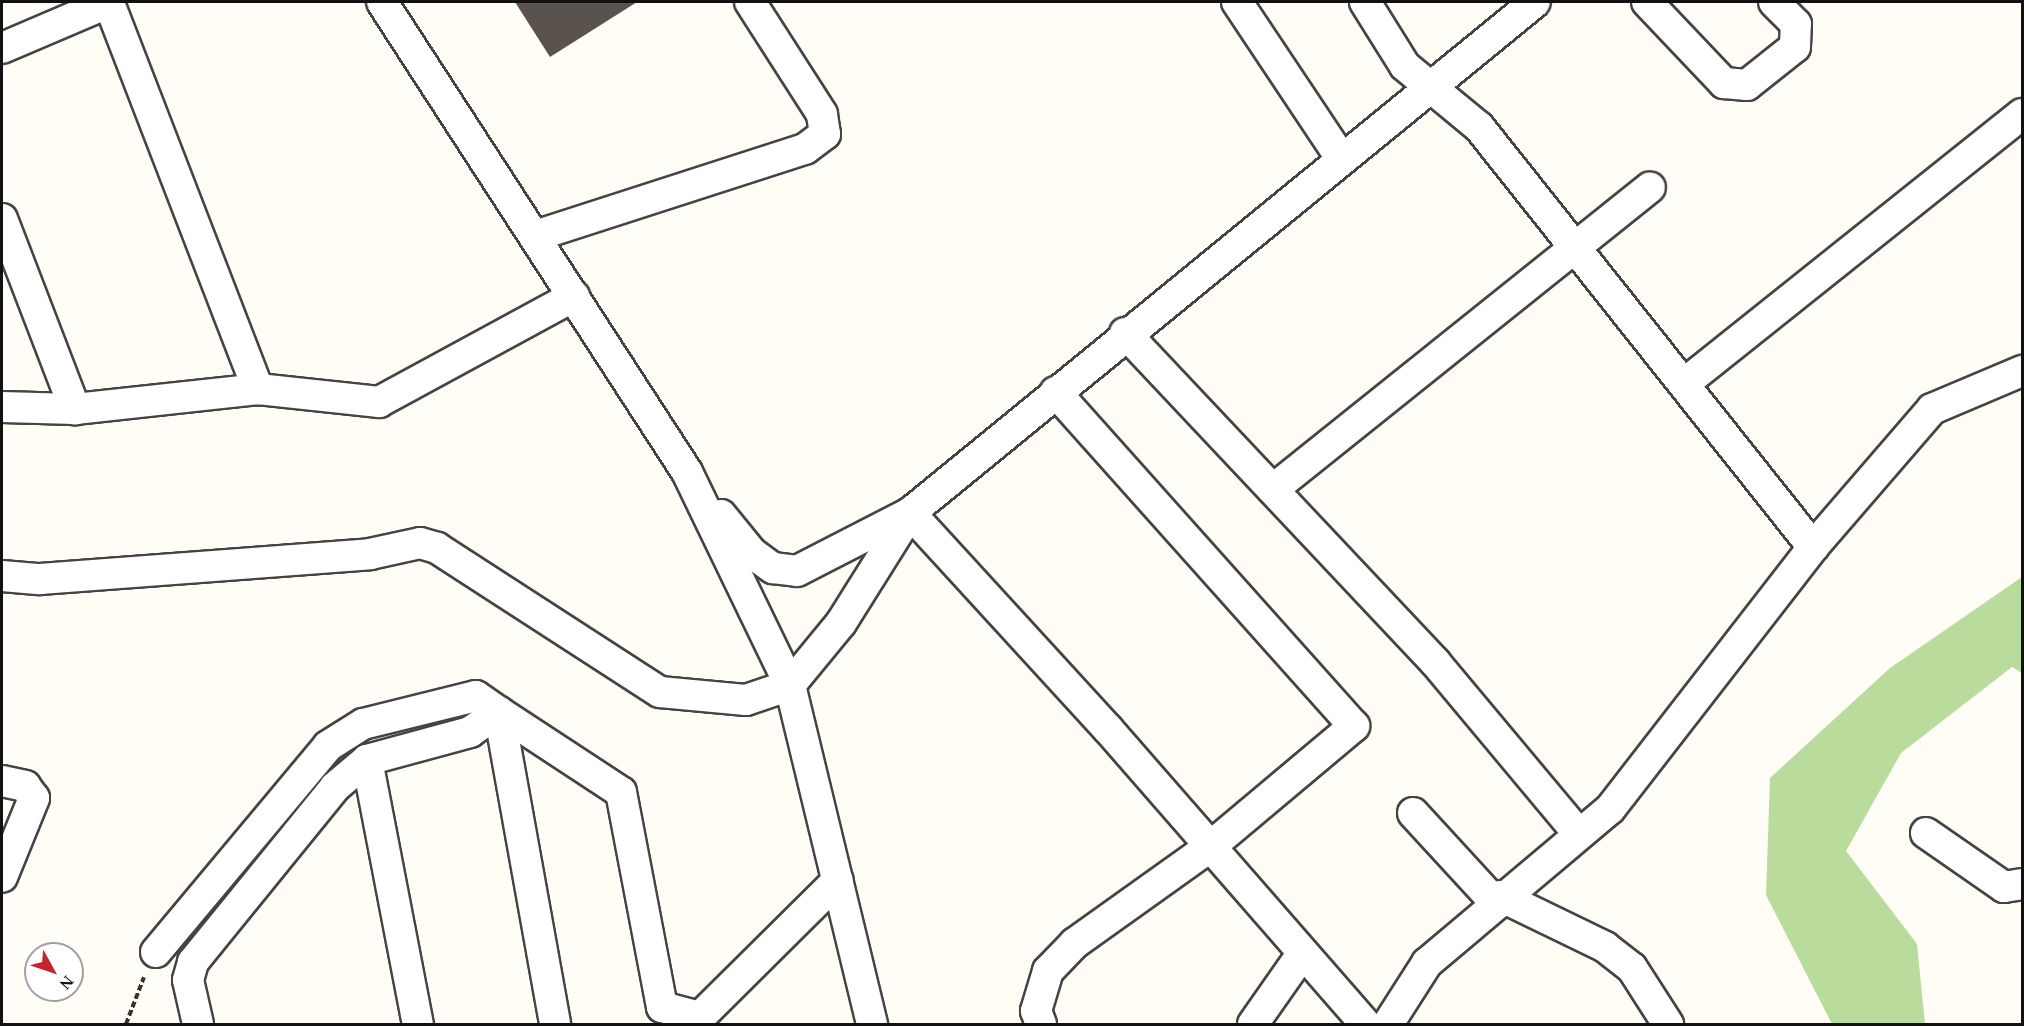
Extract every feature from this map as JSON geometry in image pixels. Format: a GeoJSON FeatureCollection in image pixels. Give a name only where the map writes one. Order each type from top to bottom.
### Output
{"type":"FeatureCollection","features":[{"type":"Feature","properties":{"kind":"street"},"geometry":{"type":"LineString","coordinates":[[2,48],[109,2],[258,389]]}},
{"type":"Feature","properties":{"kind":"street"},"geometry":{"type":"LineString","coordinates":[[382,2],[536,236],[687,472],[752,553],[773,568],[797,571],[814,565],[910,513],[1125,333],[1535,2]]}},
{"type":"Feature","properties":{"kind":"street"},"geometry":{"type":"LineString","coordinates":[[536,236],[805,149],[825,134],[822,114],[750,2]]}},
{"type":"Feature","properties":{"kind":"street"},"geometry":{"type":"LineString","coordinates":[[1237,2],[1341,158]]}},
{"type":"Feature","properties":{"kind":"street"},"geometry":{"type":"LineString","coordinates":[[1365,2],[1406,66],[1479,127],[1574,248],[1686,383],[1813,547]]}},
{"type":"Feature","properties":{"kind":"street"},"geometry":{"type":"LineString","coordinates":[[1647,2],[1724,83],[1747,85],[1795,47],[1796,24],[1774,2]]}},
{"type":"Feature","properties":{"kind":"street"},"geometry":{"type":"LineString","coordinates":[[1686,383],[2022,114]]}},
{"type":"Feature","properties":{"kind":"street"},"geometry":{"type":"LineString","coordinates":[[1276,487],[1650,187]]}},
{"type":"Feature","properties":{"kind":"street"},"geometry":{"type":"LineString","coordinates":[[2,219],[75,409]]}},
{"type":"Feature","properties":{"kind":"street"},"geometry":{"type":"LineString","coordinates":[[2,406],[75,409],[258,389],[379,402],[574,296]]}},
{"type":"Feature","properties":{"kind":"street"},"geometry":{"type":"LineString","coordinates":[[1125,333],[1276,487],[1435,662],[1577,832]]}},
{"type":"Feature","properties":{"kind":"street"},"geometry":{"type":"LineString","coordinates":[[1388,1024],[1427,963],[1497,899],[1577,832],[1610,809],[1813,547],[1932,409],[2022,371]]}},
{"type":"Feature","properties":{"kind":"street"},"geometry":{"type":"LineString","coordinates":[[1041,1024],[1036,1011],[1048,970],[1075,943],[1211,846],[1354,726],[1055,392]]}},
{"type":"Feature","properties":{"kind":"street"},"geometry":{"type":"LineString","coordinates":[[687,472],[790,685],[872,1024]]}},
{"type":"Feature","properties":{"kind":"street"},"geometry":{"type":"LineString","coordinates":[[2,576],[40,579],[370,554],[420,543],[660,692],[746,699],[790,685],[841,623],[910,513]]}},
{"type":"Feature","properties":{"kind":"street"},"geometry":{"type":"LineString","coordinates":[[910,513],[1211,846],[1302,954],[1365,1024]]}},
{"type":"Feature","properties":{"kind":"street"},"geometry":{"type":"LineString","coordinates":[[156,952],[327,746],[363,724],[476,696],[621,792],[664,1016],[700,1017],[838,880]]}},
{"type":"Feature","properties":{"kind":"street"},"geometry":{"type":"LineString","coordinates":[[198,1024],[188,980],[193,962],[335,787],[367,760],[470,732],[499,712]]}},
{"type":"Feature","properties":{"kind":"street"},"geometry":{"type":"LineString","coordinates":[[499,712],[555,1024]]}},
{"type":"Feature","properties":{"kind":"street"},"geometry":{"type":"LineString","coordinates":[[367,760],[418,1024]]}},
{"type":"Feature","properties":{"kind":"street"},"geometry":{"type":"LineString","coordinates":[[2,781],[25,786],[34,798],[2,877]]}},
{"type":"Feature","properties":{"kind":"street"},"geometry":{"type":"LineString","coordinates":[[1413,813],[1497,899],[1605,947],[1632,969],[1668,1024]]}},
{"type":"Feature","properties":{"kind":"street"},"geometry":{"type":"LineString","coordinates":[[1926,833],[2004,887],[2022,884]]}},
{"type":"Feature","properties":{"kind":"street"},"geometry":{"type":"LineString","coordinates":[[1253,1024],[1302,954]]}},
{"type":"Feature","properties":{"kind":"path"},"geometry":{"type":"LineString","coordinates":[[126,1024],[156,952]]}},
{"type":"Feature","properties":{"kind":"green space"},"geometry":{"type":"Polygon","coordinates":[[[2022,577],[2022,673],[2012,667],[1901,753],[1846,851],[1917,944],[1925,1024],[1832,1024],[1766,895],[1770,778],[1890,668],[2022,577]]]}},
{"type":"Feature","properties":{"kind":"building"},"geometry":{"type":"Polygon","coordinates":[[[515,2],[637,2],[550,57],[515,2]]]}}]}
